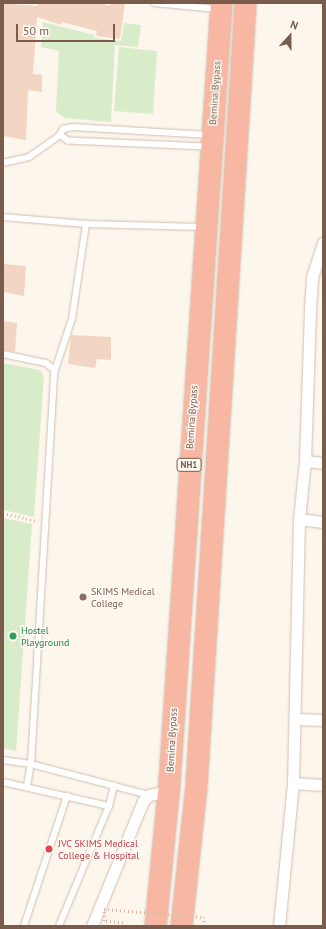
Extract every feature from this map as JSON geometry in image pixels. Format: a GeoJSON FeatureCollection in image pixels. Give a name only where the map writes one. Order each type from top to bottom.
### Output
{"type":"FeatureCollection","features":[{"type":"Feature","properties":{"kind":"highway","name":"NH1"},"geometry":{"type":"LineString","coordinates":[[181,926],[196,785],[245,3]]}},
{"type":"Feature","properties":{"kind":"highway","name":"Bemina Bypass"},"geometry":{"type":"LineString","coordinates":[[155,926],[159,793],[206,227],[221,6]]}},
{"type":"Feature","properties":{"kind":"street"},"geometry":{"type":"LineString","coordinates":[[279,926],[293,784],[299,519],[305,461],[317,277],[323,243]]}},
{"type":"Feature","properties":{"kind":"street"},"geometry":{"type":"LineString","coordinates":[[305,461],[323,463]]}},
{"type":"Feature","properties":{"kind":"street"},"geometry":{"type":"LineString","coordinates":[[299,519],[323,522]]}},
{"type":"Feature","properties":{"kind":"street"},"geometry":{"type":"LineString","coordinates":[[295,720],[323,720]]}},
{"type":"Feature","properties":{"kind":"street"},"geometry":{"type":"LineString","coordinates":[[293,784],[323,785]]}},
{"type":"Feature","properties":{"kind":"street"},"geometry":{"type":"LineString","coordinates":[[92,926],[143,801],[159,793]]}},
{"type":"Feature","properties":{"kind":"lane"},"geometry":{"type":"LineString","coordinates":[[155,3],[221,6]]}},
{"type":"Feature","properties":{"kind":"lane"},"geometry":{"type":"LineString","coordinates":[[3,163],[29,157],[60,136],[63,129],[73,127],[212,141]]}},
{"type":"Feature","properties":{"kind":"lane"},"geometry":{"type":"LineString","coordinates":[[60,136],[68,141],[212,141]]}},
{"type":"Feature","properties":{"kind":"lane"},"geometry":{"type":"LineString","coordinates":[[3,217],[86,224],[206,227]]}},
{"type":"Feature","properties":{"kind":"lane"},"geometry":{"type":"LineString","coordinates":[[27,786],[31,764],[55,370],[72,319],[86,224]]}},
{"type":"Feature","properties":{"kind":"lane"},"geometry":{"type":"LineString","coordinates":[[3,354],[46,363],[55,370]]}},
{"type":"Feature","properties":{"kind":"lane"},"geometry":{"type":"LineString","coordinates":[[3,760],[31,764],[114,786],[159,793]]}},
{"type":"Feature","properties":{"kind":"lane"},"geometry":{"type":"LineString","coordinates":[[3,782],[27,786],[109,806]]}},
{"type":"Feature","properties":{"kind":"lane"},"geometry":{"type":"LineString","coordinates":[[59,926],[109,806],[114,786]]}},
{"type":"Feature","properties":{"kind":"lane"},"geometry":{"type":"LineString","coordinates":[[24,926],[67,796]]}},
{"type":"Feature","properties":{"kind":"path"},"geometry":{"type":"LineString","coordinates":[[3,513],[45,522]]}},
{"type":"Feature","properties":{"kind":"path"},"geometry":{"type":"LineString","coordinates":[[123,923],[104,921],[104,909],[204,917],[204,926]]}},
{"type":"Feature","properties":{"kind":"green space"},"geometry":{"type":"Polygon","coordinates":[[[43,22],[94,35],[95,38],[121,41],[124,23],[141,25],[138,47],[115,45],[111,122],[65,118],[56,112],[59,51],[41,47],[43,22]]]}},
{"type":"Feature","properties":{"kind":"green space"},"geometry":{"type":"Polygon","coordinates":[[[119,47],[157,51],[153,114],[114,111],[119,47]]]}},
{"type":"Feature","properties":{"kind":"green space"},"geometry":{"type":"Polygon","coordinates":[[[3,363],[40,370],[44,376],[34,517],[3,510],[3,363]]]}},
{"type":"Feature","properties":{"kind":"green space","name":"Hostel Playground"},"geometry":{"type":"Polygon","coordinates":[[[3,518],[32,524],[16,751],[3,748],[3,518]]]}},
{"type":"Feature","properties":{"kind":"building"},"geometry":{"type":"Polygon","coordinates":[[[3,3],[37,6],[38,3],[101,3],[110,6],[111,3],[125,3],[120,39],[96,36],[97,31],[61,22],[61,25],[37,17],[33,74],[42,75],[42,92],[28,90],[26,140],[3,136],[3,3]]]}},
{"type":"Feature","properties":{"kind":"building"},"geometry":{"type":"Polygon","coordinates":[[[3,264],[26,266],[24,296],[3,292],[3,264]]]}},
{"type":"Feature","properties":{"kind":"building"},"geometry":{"type":"Polygon","coordinates":[[[3,321],[17,323],[15,352],[3,350],[3,321]]]}},
{"type":"Feature","properties":{"kind":"building"},"geometry":{"type":"Polygon","coordinates":[[[71,335],[111,337],[111,360],[97,359],[95,368],[68,364],[71,335]]]}},
{"type":"Feature","properties":{"kind":"place","name":"SKIMS Medical College"},"geometry":{"type":"Point","coordinates":[83,597]}},
{"type":"Feature","properties":{"kind":"place","name":"Hostel Playground"},"geometry":{"type":"Point","coordinates":[13,636]}},
{"type":"Feature","properties":{"kind":"place","name":"JVC SKIMS Medical College & Hospital"},"geometry":{"type":"Point","coordinates":[49,849]}}]}
